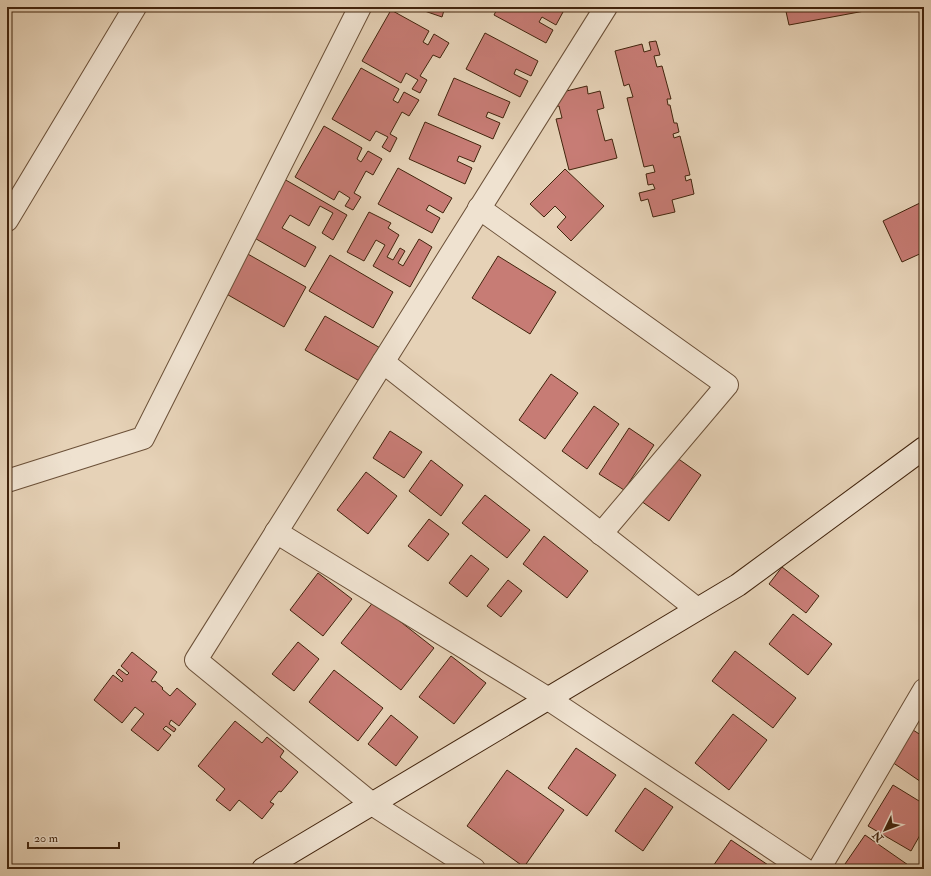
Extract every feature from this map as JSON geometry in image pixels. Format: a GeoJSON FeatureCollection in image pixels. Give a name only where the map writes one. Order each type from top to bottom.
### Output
{"type":"FeatureCollection","features":[{"type":"Feature","properties":{"kind":"street"},"geometry":{"type":"LineString","coordinates":[[7,220],[135,7]]}},
{"type":"Feature","properties":{"kind":"street"},"geometry":{"type":"LineString","coordinates":[[7,481],[143,438],[360,7]]}},
{"type":"Feature","properties":{"kind":"street"},"geometry":{"type":"LineString","coordinates":[[474,869],[372,804],[196,660],[606,7]]}},
{"type":"Feature","properties":{"kind":"street"},"geometry":{"type":"LineString","coordinates":[[479,208],[727,385],[601,534]]}},
{"type":"Feature","properties":{"kind":"street"},"geometry":{"type":"LineString","coordinates":[[383,362],[697,609]]}},
{"type":"Feature","properties":{"kind":"street"},"geometry":{"type":"LineString","coordinates":[[277,866],[372,804],[738,585],[924,448]]}},
{"type":"Feature","properties":{"kind":"street"},"geometry":{"type":"LineString","coordinates":[[276,532],[547,698],[804,869]]}},
{"type":"Feature","properties":{"kind":"street"},"geometry":{"type":"LineString","coordinates":[[819,869],[924,690]]}},
{"type":"Feature","properties":{"kind":"building"},"geometry":{"type":"Polygon","coordinates":[[[413,7],[445,7],[442,17],[413,7]]]}},
{"type":"Feature","properties":{"kind":"building"},"geometry":{"type":"Polygon","coordinates":[[[498,7],[555,7],[563,12],[556,25],[542,17],[539,22],[553,30],[546,43],[494,15],[498,7]]]}},
{"type":"Feature","properties":{"kind":"building"},"geometry":{"type":"Polygon","coordinates":[[[785,7],[886,7],[789,25],[785,7]]]}},
{"type":"Feature","properties":{"kind":"building"},"geometry":{"type":"Polygon","coordinates":[[[391,10],[429,31],[423,42],[428,45],[434,34],[449,43],[440,58],[433,55],[420,76],[427,80],[420,93],[412,89],[418,80],[406,73],[401,83],[362,61],[391,10]]]}},
{"type":"Feature","properties":{"kind":"building"},"geometry":{"type":"Polygon","coordinates":[[[485,33],[538,61],[531,76],[516,69],[514,74],[528,81],[520,97],[466,69],[485,33]]]}},
{"type":"Feature","properties":{"kind":"building"},"geometry":{"type":"Polygon","coordinates":[[[656,41],[660,55],[654,56],[657,67],[662,66],[671,99],[667,99],[668,105],[670,105],[674,123],[677,123],[679,132],[673,134],[674,138],[680,136],[690,175],[685,176],[686,181],[691,179],[694,194],[672,200],[675,212],[653,217],[648,199],[641,201],[639,193],[655,189],[653,184],[648,185],[646,174],[655,172],[653,165],[644,167],[627,98],[633,97],[629,84],[624,86],[615,51],[642,44],[644,52],[651,50],[649,42],[656,41]]]}},
{"type":"Feature","properties":{"kind":"building"},"geometry":{"type":"Polygon","coordinates":[[[361,68],[399,89],[393,100],[398,103],[404,92],[419,100],[409,116],[402,112],[390,134],[397,138],[390,152],[382,147],[388,137],[376,131],[370,141],[332,119],[361,68]]]}},
{"type":"Feature","properties":{"kind":"building"},"geometry":{"type":"Polygon","coordinates":[[[454,78],[510,102],[503,118],[488,112],[486,117],[500,123],[493,139],[438,115],[454,78]]]}},
{"type":"Feature","properties":{"kind":"building"},"geometry":{"type":"Polygon","coordinates":[[[587,86],[588,94],[600,91],[604,108],[597,110],[605,141],[612,139],[617,158],[569,170],[556,119],[562,118],[559,106],[553,107],[550,95],[587,86]]]}},
{"type":"Feature","properties":{"kind":"building"},"geometry":{"type":"Polygon","coordinates":[[[425,122],[481,146],[474,162],[459,156],[457,161],[472,168],[465,184],[409,159],[425,122]]]}},
{"type":"Feature","properties":{"kind":"building"},"geometry":{"type":"Polygon","coordinates":[[[324,126],[362,148],[357,159],[361,162],[368,151],[382,159],[373,175],[366,171],[354,193],[361,197],[353,210],[345,206],[350,198],[339,191],[334,200],[295,177],[324,126]]]}},
{"type":"Feature","properties":{"kind":"building"},"geometry":{"type":"Polygon","coordinates":[[[398,168],[452,198],[443,213],[429,205],[426,210],[440,218],[432,233],[378,204],[398,168]]]}},
{"type":"Feature","properties":{"kind":"building"},"geometry":{"type":"Polygon","coordinates":[[[565,169],[604,206],[571,241],[557,227],[566,217],[555,206],[544,217],[530,204],[565,169]]]}},
{"type":"Feature","properties":{"kind":"building"},"geometry":{"type":"Polygon","coordinates":[[[284,179],[347,215],[333,240],[322,233],[333,213],[320,206],[309,226],[290,215],[282,228],[316,247],[305,267],[251,236],[284,179]]]}},
{"type":"Feature","properties":{"kind":"building"},"geometry":{"type":"Polygon","coordinates":[[[924,201],[924,252],[902,262],[883,221],[924,201]]]}},
{"type":"Feature","properties":{"kind":"building"},"geometry":{"type":"Polygon","coordinates":[[[369,212],[391,223],[388,228],[399,235],[387,257],[393,260],[400,248],[405,251],[398,263],[403,266],[419,239],[432,247],[410,287],[373,266],[385,245],[376,240],[364,261],[347,252],[369,212]]]}},
{"type":"Feature","properties":{"kind":"building"},"geometry":{"type":"Polygon","coordinates":[[[246,253],[306,287],[284,327],[223,292],[246,253]]]}},
{"type":"Feature","properties":{"kind":"building"},"geometry":{"type":"Polygon","coordinates":[[[330,255],[393,292],[373,328],[309,291],[330,255]]]}},
{"type":"Feature","properties":{"kind":"building"},"geometry":{"type":"Polygon","coordinates":[[[498,256],[556,292],[530,334],[472,298],[498,256]]]}},
{"type":"Feature","properties":{"kind":"building"},"geometry":{"type":"Polygon","coordinates":[[[325,316],[382,349],[363,383],[305,350],[325,316]]]}},
{"type":"Feature","properties":{"kind":"building"},"geometry":{"type":"Polygon","coordinates":[[[551,374],[578,393],[545,439],[519,420],[551,374]]]}},
{"type":"Feature","properties":{"kind":"building"},"geometry":{"type":"Polygon","coordinates":[[[594,406],[619,424],[587,469],[562,451],[594,406]]]}},
{"type":"Feature","properties":{"kind":"building"},"geometry":{"type":"Polygon","coordinates":[[[629,428],[654,445],[624,490],[599,474],[629,428]]]}},
{"type":"Feature","properties":{"kind":"building"},"geometry":{"type":"Polygon","coordinates":[[[390,431],[422,452],[404,478],[373,458],[390,431]]]}},
{"type":"Feature","properties":{"kind":"building"},"geometry":{"type":"Polygon","coordinates":[[[673,455],[701,475],[669,521],[641,501],[673,455]]]}},
{"type":"Feature","properties":{"kind":"building"},"geometry":{"type":"Polygon","coordinates":[[[431,460],[463,485],[441,516],[409,491],[431,460]]]}},
{"type":"Feature","properties":{"kind":"building"},"geometry":{"type":"Polygon","coordinates":[[[366,472],[397,496],[368,534],[337,510],[366,472]]]}},
{"type":"Feature","properties":{"kind":"building"},"geometry":{"type":"Polygon","coordinates":[[[485,495],[530,530],[507,558],[462,523],[485,495]]]}},
{"type":"Feature","properties":{"kind":"building"},"geometry":{"type":"Polygon","coordinates":[[[429,519],[449,534],[428,561],[408,546],[429,519]]]}},
{"type":"Feature","properties":{"kind":"building"},"geometry":{"type":"Polygon","coordinates":[[[544,536],[588,571],[567,598],[523,564],[544,536]]]}},
{"type":"Feature","properties":{"kind":"building"},"geometry":{"type":"Polygon","coordinates":[[[471,555],[489,569],[467,597],[449,583],[471,555]]]}},
{"type":"Feature","properties":{"kind":"building"},"geometry":{"type":"Polygon","coordinates":[[[782,567],[819,596],[806,613],[769,584],[782,567]]]}},
{"type":"Feature","properties":{"kind":"building"},"geometry":{"type":"Polygon","coordinates":[[[318,573],[352,599],[323,636],[290,610],[318,573]]]}},
{"type":"Feature","properties":{"kind":"building"},"geometry":{"type":"Polygon","coordinates":[[[508,580],[522,591],[501,617],[487,606],[508,580]]]}},
{"type":"Feature","properties":{"kind":"building"},"geometry":{"type":"Polygon","coordinates":[[[374,601],[434,648],[401,690],[341,643],[374,601]]]}},
{"type":"Feature","properties":{"kind":"building"},"geometry":{"type":"Polygon","coordinates":[[[793,614],[832,644],[808,675],[769,644],[793,614]]]}},
{"type":"Feature","properties":{"kind":"building"},"geometry":{"type":"Polygon","coordinates":[[[298,642],[319,659],[294,691],[272,674],[298,642]]]}},
{"type":"Feature","properties":{"kind":"building"},"geometry":{"type":"Polygon","coordinates":[[[735,651],[796,698],[773,728],[712,681],[735,651]]]}},
{"type":"Feature","properties":{"kind":"building"},"geometry":{"type":"Polygon","coordinates":[[[132,652],[157,672],[151,681],[155,681],[170,696],[177,688],[196,704],[179,726],[171,720],[169,724],[176,729],[174,732],[166,726],[163,729],[171,735],[158,751],[131,730],[144,714],[135,707],[122,723],[94,700],[113,675],[122,682],[123,680],[116,673],[119,669],[127,675],[129,673],[121,666],[132,652]]]}},
{"type":"Feature","properties":{"kind":"building"},"geometry":{"type":"Polygon","coordinates":[[[451,656],[486,683],[454,724],[419,697],[451,656]]]}},
{"type":"Feature","properties":{"kind":"building"},"geometry":{"type":"Polygon","coordinates":[[[334,670],[383,708],[358,741],[309,702],[334,670]]]}},
{"type":"Feature","properties":{"kind":"building"},"geometry":{"type":"Polygon","coordinates":[[[733,714],[767,740],[729,790],[695,763],[733,714]]]}},
{"type":"Feature","properties":{"kind":"building"},"geometry":{"type":"Polygon","coordinates":[[[391,715],[418,737],[396,766],[368,744],[391,715]]]}},
{"type":"Feature","properties":{"kind":"building"},"geometry":{"type":"Polygon","coordinates":[[[235,721],[262,743],[267,737],[284,751],[280,757],[298,772],[281,792],[279,791],[270,802],[274,804],[262,819],[239,800],[230,811],[216,800],[225,789],[198,766],[235,721]]]}},
{"type":"Feature","properties":{"kind":"building"},"geometry":{"type":"Polygon","coordinates":[[[913,730],[924,737],[924,784],[892,762],[913,730]]]}},
{"type":"Feature","properties":{"kind":"building"},"geometry":{"type":"Polygon","coordinates":[[[576,748],[616,775],[587,816],[548,788],[576,748]]]}},
{"type":"Feature","properties":{"kind":"building"},"geometry":{"type":"Polygon","coordinates":[[[507,770],[564,810],[524,867],[467,826],[507,770]]]}},
{"type":"Feature","properties":{"kind":"building"},"geometry":{"type":"Polygon","coordinates":[[[893,785],[924,804],[924,828],[911,851],[868,826],[893,785]]]}},
{"type":"Feature","properties":{"kind":"building"},"geometry":{"type":"Polygon","coordinates":[[[645,788],[673,807],[643,851],[615,831],[645,788]]]}},
{"type":"Feature","properties":{"kind":"building"},"geometry":{"type":"Polygon","coordinates":[[[865,835],[911,867],[910,869],[853,869],[845,864],[865,835]]]}},
{"type":"Feature","properties":{"kind":"building"},"geometry":{"type":"Polygon","coordinates":[[[731,840],[774,869],[711,869],[731,840]]]}}]}
